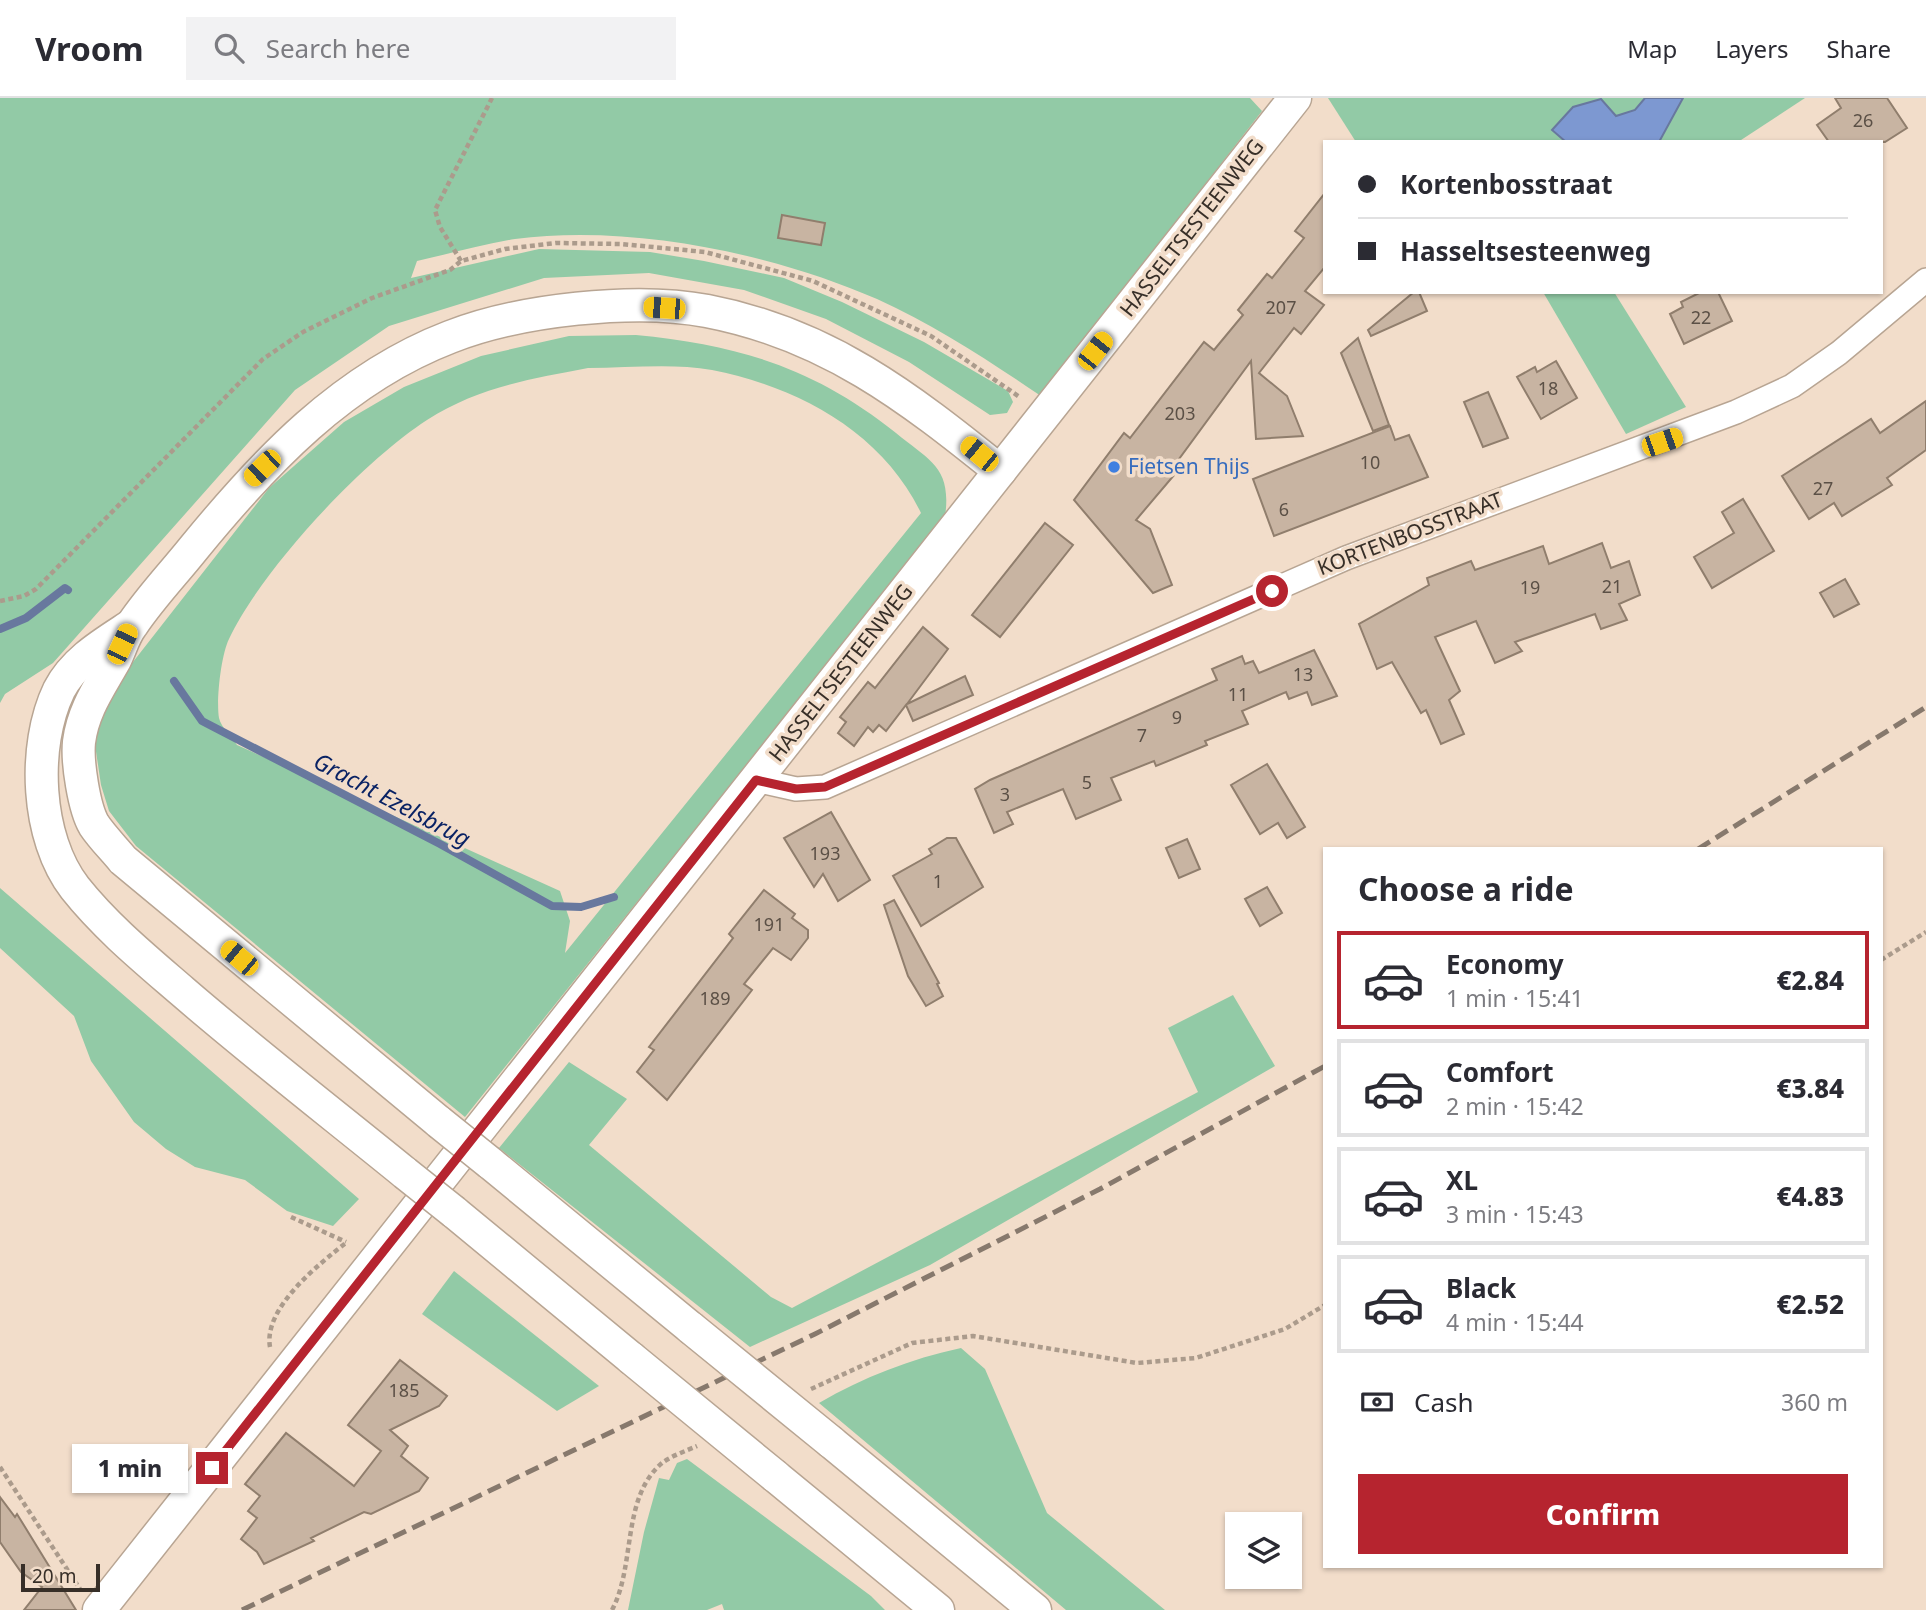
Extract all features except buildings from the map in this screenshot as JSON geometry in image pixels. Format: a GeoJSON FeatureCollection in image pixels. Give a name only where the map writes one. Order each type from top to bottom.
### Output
{"type":"FeatureCollection","features":[{"type":"Feature","properties":{"kind":"main road","name":"HASSELTSESTEENWEG"},"geometry":{"type":"LineString","coordinates":[[93,1604],[276,1387],[1295,98]]}},
{"type":"Feature","properties":{"kind":"main road"},"geometry":{"type":"LineString","coordinates":[[1000,471],[916,404],[853,363],[785,334],[706,311],[621,305],[527,317],[452,336],[376,373],[302,429],[243,487],[130,627],[114,660],[92,695],[79,743],[83,785],[93,822],[123,860],[1035,1610]]}},
{"type":"Feature","properties":{"kind":"main road"},"geometry":{"type":"LineString","coordinates":[[130,627],[89,652],[60,688],[44,734],[41,793],[56,851],[74,887],[125,941],[209,1014],[938,1610]]}},
{"type":"Feature","properties":{"kind":"street","name":"KORTENBOSSTRAAT"},"geometry":{"type":"LineString","coordinates":[[756,780],[796,789],[825,787],[1346,558],[1736,412],[1792,386],[1839,353],[1926,280]]}},
{"type":"Feature","properties":{"kind":"path"},"geometry":{"type":"LineString","coordinates":[[461,261],[440,227],[435,210],[492,98]]}},
{"type":"Feature","properties":{"kind":"path"},"geometry":{"type":"LineString","coordinates":[[1883,959],[1926,932]]}},
{"type":"Feature","properties":{"kind":"path"},"geometry":{"type":"LineString","coordinates":[[291,1217],[379,1257]]}},
{"type":"Feature","properties":{"kind":"path"},"geometry":{"type":"LineString","coordinates":[[276,1387],[268,1336],[277,1311],[317,1266],[347,1242]]}},
{"type":"Feature","properties":{"kind":"path"},"geometry":{"type":"LineString","coordinates":[[799,1395],[912,1343],[973,1336],[1137,1363],[1196,1358],[1285,1329],[1323,1305]]}},
{"type":"Feature","properties":{"kind":"path"},"geometry":{"type":"LineString","coordinates":[[612,1610],[623,1589],[636,1501],[662,1463],[699,1444]]}},
{"type":"Feature","properties":{"kind":"path"},"geometry":{"type":"LineString","coordinates":[[0,1467],[93,1604]]}},
{"type":"Feature","properties":{"kind":"green space"},"geometry":{"type":"Polygon","coordinates":[[[0,98],[1250,98],[1262,111],[1041,396],[961,344],[877,299],[792,268],[700,246],[653,239],[560,235],[503,241],[417,261],[411,278],[539,249],[650,252],[784,278],[842,302],[924,342],[1008,391],[1013,402],[1007,413],[990,415],[909,362],[826,319],[744,290],[649,273],[544,278],[389,326],[295,390],[53,663],[5,694],[0,703],[0,98]]]}},
{"type":"Feature","properties":{"kind":"green space"},"geometry":{"type":"Polygon","coordinates":[[[1328,98],[1805,98],[1741,140],[1355,140],[1328,98]]]}},
{"type":"Feature","properties":{"kind":"green space"},"geometry":{"type":"Polygon","coordinates":[[[1544,294],[1615,294],[1686,407],[1626,434],[1544,294]]]}},
{"type":"Feature","properties":{"kind":"green space"},"geometry":{"type":"Polygon","coordinates":[[[636,335],[709,345],[774,363],[805,376],[866,411],[936,467],[945,487],[945,517],[465,1117],[136,846],[109,811],[101,785],[94,738],[115,685],[269,488],[344,422],[404,387],[481,356],[569,336],[636,335]],[[666,366],[588,368],[505,386],[466,400],[427,420],[373,462],[344,489],[289,550],[244,611],[229,639],[224,656],[218,710],[224,728],[237,745],[560,891],[570,921],[565,953],[921,513],[904,484],[884,459],[860,437],[806,401],[775,388],[712,370],[666,366]]]}},
{"type":"Feature","properties":{"kind":"green space"},"geometry":{"type":"Polygon","coordinates":[[[0,888],[359,1199],[333,1226],[287,1211],[245,1180],[195,1167],[166,1149],[134,1122],[91,1061],[74,1016],[0,948],[0,888]]]}},
{"type":"Feature","properties":{"kind":"green space"},"geometry":{"type":"Polygon","coordinates":[[[1233,995],[1275,1066],[930,1265],[750,1347],[499,1148],[569,1062],[627,1099],[589,1145],[771,1297],[792,1308],[1198,1092],[1168,1028],[1233,995]]]}},
{"type":"Feature","properties":{"kind":"green space"},"geometry":{"type":"Polygon","coordinates":[[[454,1271],[599,1386],[557,1411],[422,1314],[454,1271]]]}},
{"type":"Feature","properties":{"kind":"green space"},"geometry":{"type":"Polygon","coordinates":[[[961,1348],[985,1369],[1047,1513],[1165,1610],[1066,1610],[819,1403],[888,1370],[961,1348]]]}},
{"type":"Feature","properties":{"kind":"green space"},"geometry":{"type":"Polygon","coordinates":[[[687,1459],[871,1596],[885,1610],[724,1610],[722,1604],[707,1610],[628,1610],[644,1532],[659,1478],[669,1480],[677,1463],[687,1459]]]}},
{"type":"Feature","properties":{"kind":"water"},"geometry":{"type":"Polygon","coordinates":[[[1645,98],[1683,98],[1660,140],[1564,140],[1552,130],[1573,107],[1601,99],[1616,116],[1635,110],[1645,98]]]}},
{"type":"Feature","properties":{"kind":"waterway","name":"Gracht Ezelsbrug"},"geometry":{"type":"LineString","coordinates":[[0,629],[26,618],[65,588],[68,590]]}},
{"type":"Feature","properties":{"kind":"waterway","name":"Gracht Ezelsbrug"},"geometry":{"type":"LineString","coordinates":[[174,681],[202,721],[440,844],[552,906],[581,907],[614,897]]}},
{"type":"Feature","properties":{"kind":"railway"},"geometry":{"type":"LineString","coordinates":[[1701,847],[1926,707]]}},
{"type":"Feature","properties":{"kind":"railway"},"geometry":{"type":"LineString","coordinates":[[242,1610],[815,1334],[1100,1189],[1323,1067]]}},
{"type":"Feature","properties":{"kind":"place","name":"Fietsen Thijs"},"geometry":{"type":"Point","coordinates":[1114,467]}},
{"type":"Feature","properties":{"kind":"route"},"geometry":{"type":"LineString","coordinates":[[212,1468],[756,780],[796,789],[825,787],[1272,591]]}}]}
